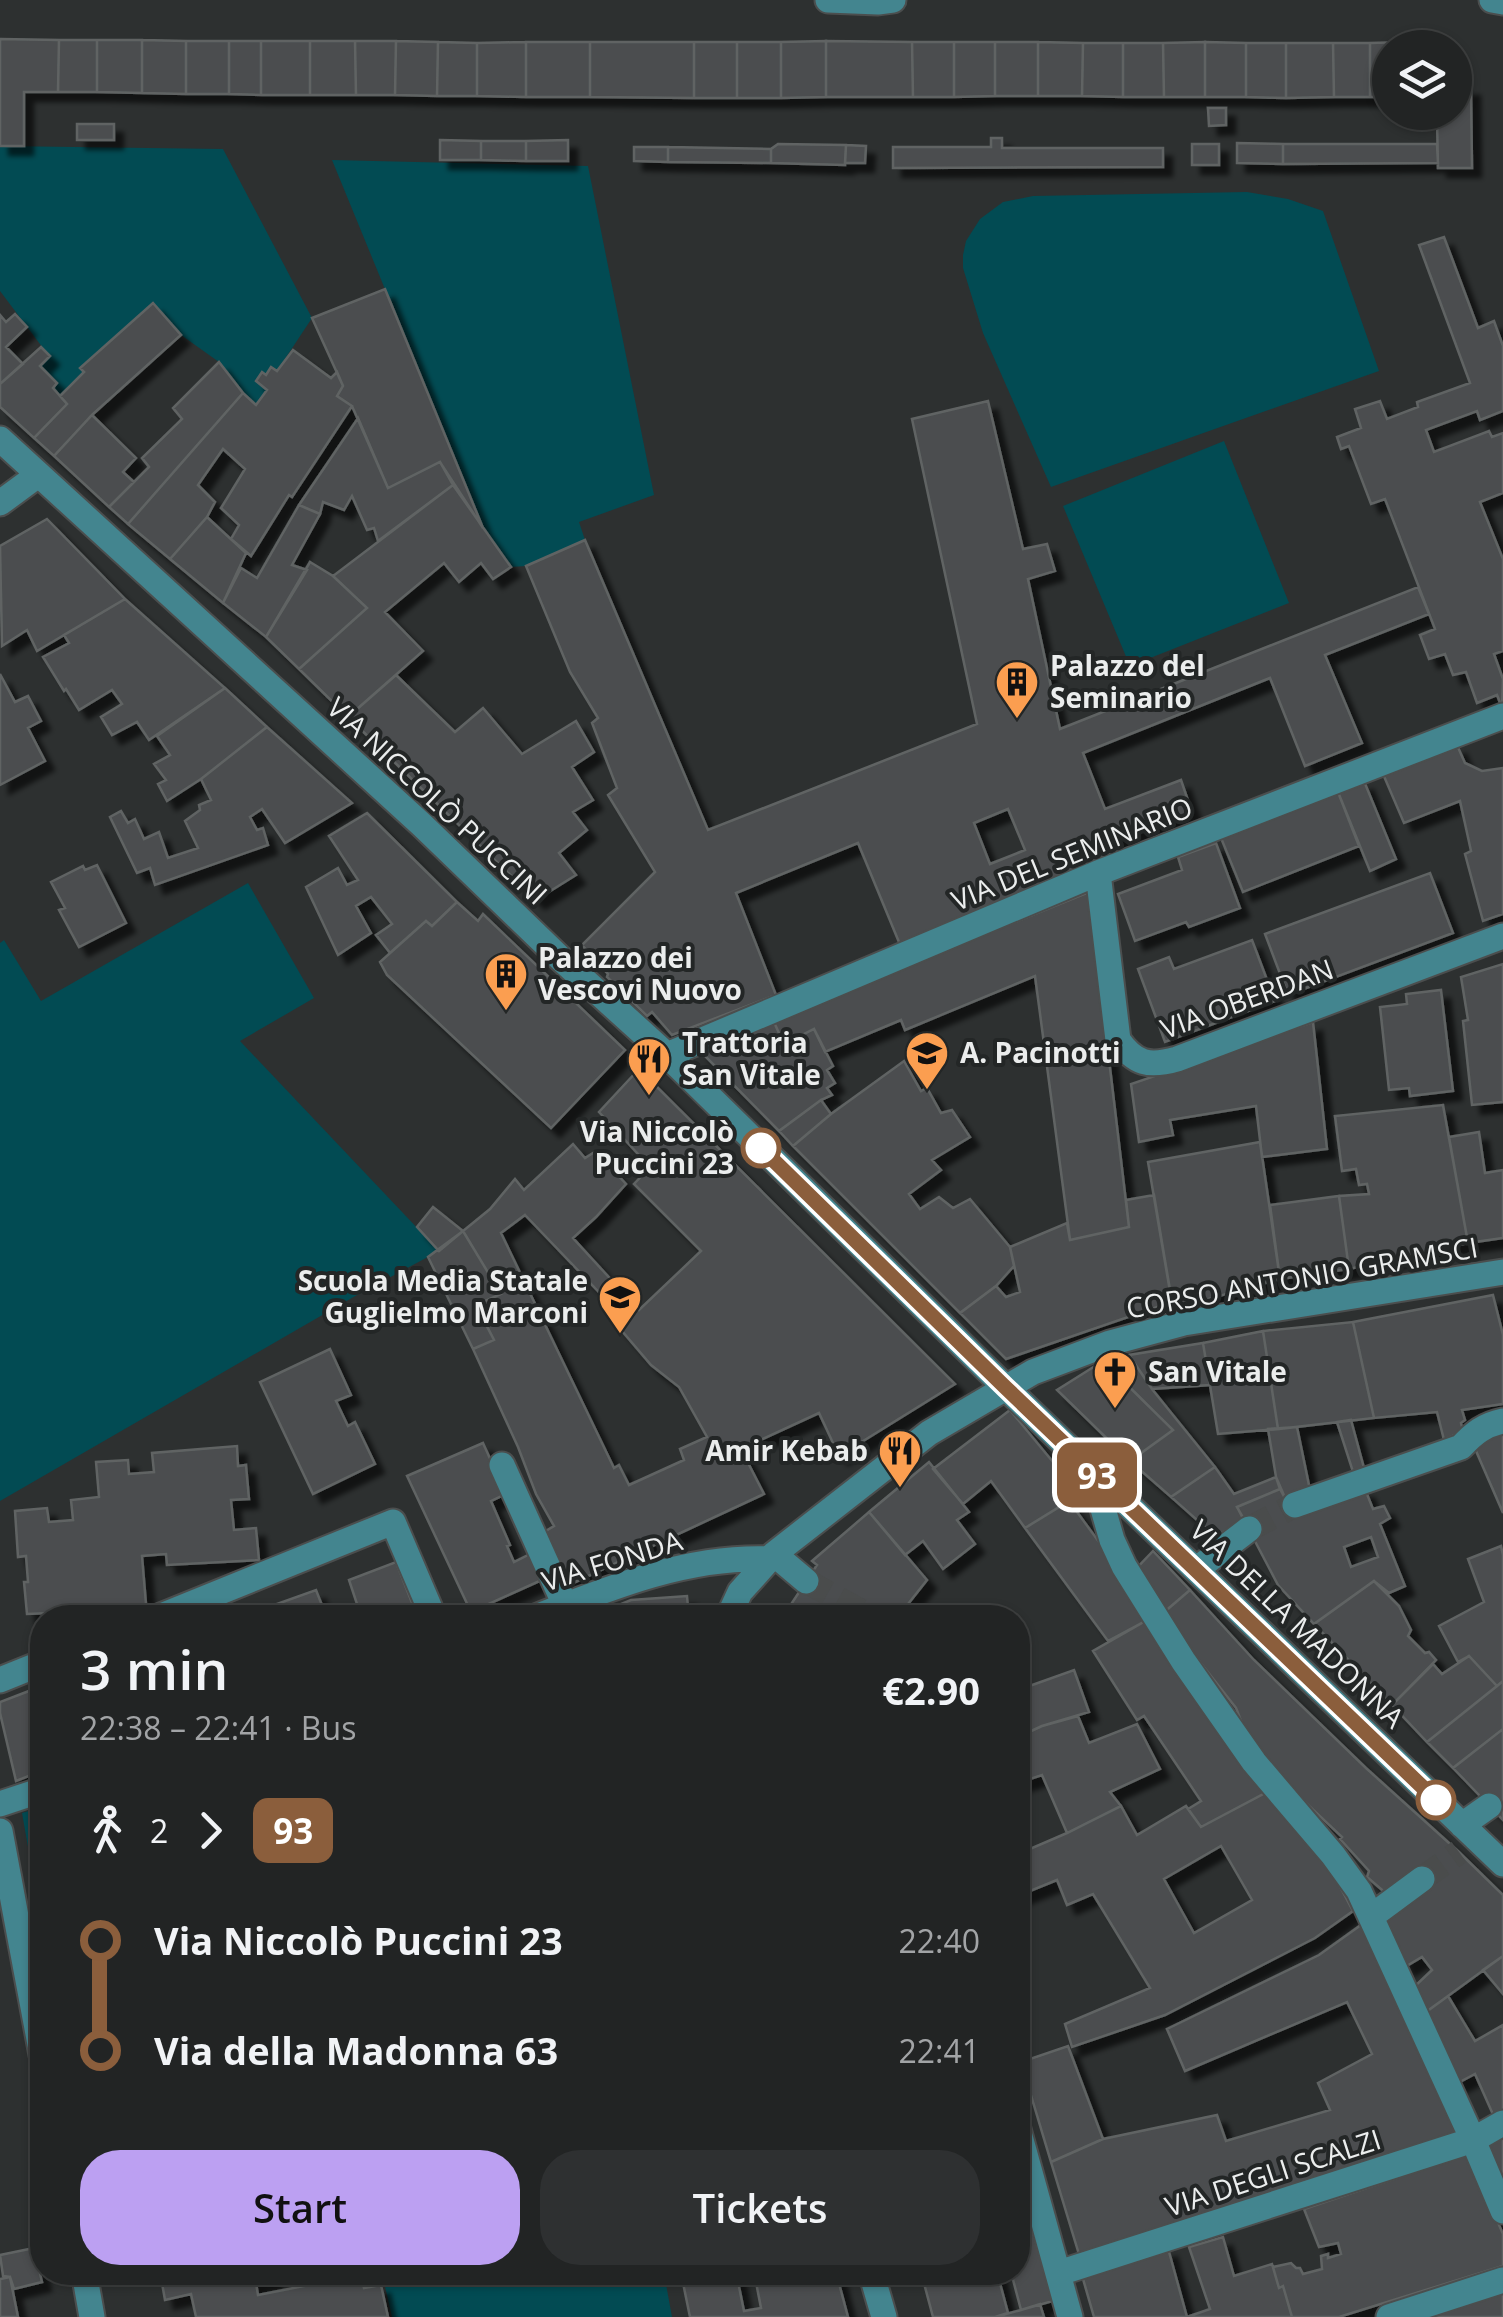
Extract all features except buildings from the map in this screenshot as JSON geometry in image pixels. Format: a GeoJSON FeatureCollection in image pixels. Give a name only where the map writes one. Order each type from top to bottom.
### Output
{"type":"FeatureCollection","features":[{"type":"Feature","properties":{"kind":"street"},"geometry":{"type":"LineString","coordinates":[[828,0],[892,0]]}},
{"type":"Feature","properties":{"kind":"street"},"geometry":{"type":"LineString","coordinates":[[1492,0],[1503,2]]}},
{"type":"Feature","properties":{"kind":"street","name":"VIA NICCOLÒ PUCCINI"},"geometry":{"type":"LineString","coordinates":[[0,439],[667,1055],[1005,1387]]}},
{"type":"Feature","properties":{"kind":"street"},"geometry":{"type":"LineString","coordinates":[[0,503],[38,475]]}},
{"type":"Feature","properties":{"kind":"street","name":"VIA DEL SEMINARIO"},"geometry":{"type":"LineString","coordinates":[[667,1055],[1098,873],[1503,716]]}},
{"type":"Feature","properties":{"kind":"street","name":"VIA OBERDAN"},"geometry":{"type":"LineString","coordinates":[[1098,873],[1118,1040],[1132,1057],[1152,1064],[1177,1059],[1503,936]]}},
{"type":"Feature","properties":{"kind":"street","name":"CORSO ANTONIO GRAMSCI"},"geometry":{"type":"LineString","coordinates":[[734,1605],[740,1592],[772,1556],[929,1433],[1041,1368],[1184,1323],[1503,1272]]}},
{"type":"Feature","properties":{"kind":"street","name":"VIA DELLA MADONNA"},"geometry":{"type":"LineString","coordinates":[[1005,1387],[1197,1569],[1466,1838],[1503,1864]]}},
{"type":"Feature","properties":{"kind":"street"},"geometry":{"type":"LineString","coordinates":[[1295,1504],[1461,1447],[1476,1432],[1503,1421]]}},
{"type":"Feature","properties":{"kind":"street"},"geometry":{"type":"LineString","coordinates":[[502,1464],[566,1605]]}},
{"type":"Feature","properties":{"kind":"street"},"geometry":{"type":"LineString","coordinates":[[1092,1470],[1118,1553],[1144,1598],[1234,1736],[1348,1875],[1372,1916],[1503,2211]]}},
{"type":"Feature","properties":{"kind":"street"},"geometry":{"type":"LineString","coordinates":[[188,1605],[393,1522],[428,1605]]}},
{"type":"Feature","properties":{"kind":"street"},"geometry":{"type":"LineString","coordinates":[[1197,1569],[1249,1529]]}},
{"type":"Feature","properties":{"kind":"street"},"geometry":{"type":"LineString","coordinates":[[772,1556],[806,1581]]}},
{"type":"Feature","properties":{"kind":"street","name":"VIA FONDA"},"geometry":{"type":"LineString","coordinates":[[566,1605],[668,1570],[772,1556]]}},
{"type":"Feature","properties":{"kind":"street"},"geometry":{"type":"LineString","coordinates":[[0,1680],[30,1668]]}},
{"type":"Feature","properties":{"kind":"street"},"geometry":{"type":"LineString","coordinates":[[0,1804],[30,1794]]}},
{"type":"Feature","properties":{"kind":"street"},"geometry":{"type":"LineString","coordinates":[[1466,1838],[1489,1806]]}},
{"type":"Feature","properties":{"kind":"street"},"geometry":{"type":"LineString","coordinates":[[0,1830],[30,1991]]}},
{"type":"Feature","properties":{"kind":"street"},"geometry":{"type":"LineString","coordinates":[[1372,1916],[1422,1879]]}},
{"type":"Feature","properties":{"kind":"street","name":"VIA DEGLI SCALZI"},"geometry":{"type":"LineString","coordinates":[[1059,2273],[1474,2140],[1503,2124]]}},
{"type":"Feature","properties":{"kind":"street"},"geometry":{"type":"LineString","coordinates":[[1030,2171],[1070,2317]]}},
{"type":"Feature","properties":{"kind":"street"},"geometry":{"type":"LineString","coordinates":[[1388,2317],[1503,2280]]}},
{"type":"Feature","properties":{"kind":"street"},"geometry":{"type":"LineString","coordinates":[[86,2285],[92,2317]]}},
{"type":"Feature","properties":{"kind":"street"},"geometry":{"type":"LineString","coordinates":[[875,2285],[884,2317]]}},
{"type":"Feature","properties":{"kind":"shaded area"},"geometry":{"type":"Polygon","coordinates":[[[0,146],[223,149],[312,318],[277,371],[271,368],[256,380],[267,390],[256,405],[219,362],[181,335],[81,368],[84,372],[60,396],[53,388],[57,383],[40,366],[49,356],[0,291],[0,146]]]}},
{"type":"Feature","properties":{"kind":"shaded area"},"geometry":{"type":"Polygon","coordinates":[[[332,160],[588,166],[654,495],[579,522],[585,540],[526,566],[511,567],[483,528],[332,160]]]}},
{"type":"Feature","properties":{"kind":"shaded area"},"geometry":{"type":"Polygon","coordinates":[[[1247,192],[1288,199],[1323,211],[1379,371],[1051,487],[983,333],[963,268],[966,241],[980,219],[1003,202],[1033,196],[1247,192]]]}},
{"type":"Feature","properties":{"kind":"shaded area"},"geometry":{"type":"Polygon","coordinates":[[[1224,441],[1289,603],[1130,666],[1063,506],[1224,441]]]}},
{"type":"Feature","properties":{"kind":"shaded area"},"geometry":{"type":"Polygon","coordinates":[[[248,883],[314,998],[240,1041],[439,1251],[0,1501],[0,943],[4,940],[41,1001],[248,883]]]}},
{"type":"Feature","properties":{"kind":"shaded area"},"geometry":{"type":"Polygon","coordinates":[[[30,1811],[30,1858],[22,1813],[30,1811]]]}},
{"type":"Feature","properties":{"kind":"shaded area"},"geometry":{"type":"Polygon","coordinates":[[[385,2285],[666,2285],[672,2317],[392,2317],[385,2285]]]}},
{"type":"Feature","properties":{"kind":"tunnel"},"geometry":{"type":"LineString","coordinates":[[1249,1529],[1295,1505]]}},
{"type":"Feature","properties":{"kind":"tunnel"},"geometry":{"type":"LineString","coordinates":[[806,1581],[849,1605]]}},
{"type":"Feature","properties":{"kind":"tunnel"},"geometry":{"type":"LineString","coordinates":[[1422,1879],[1459,1852]]}},
{"type":"Feature","properties":{"kind":"bus line","name":"93"},"geometry":{"type":"LineString","coordinates":[[761,1148],[1436,1800]]}},
{"type":"Feature","properties":{"kind":"place","name":"Palazzo del Seminario"},"geometry":{"type":"Point","coordinates":[1017,720]}},
{"type":"Feature","properties":{"kind":"place","name":"Palazzo dei Vescovi Nuovo"},"geometry":{"type":"Point","coordinates":[506,1012]}},
{"type":"Feature","properties":{"kind":"place","name":"A. Pacinotti"},"geometry":{"type":"Point","coordinates":[927,1091]}},
{"type":"Feature","properties":{"kind":"place","name":"Trattoria San Vitale"},"geometry":{"type":"Point","coordinates":[649,1097]}},
{"type":"Feature","properties":{"kind":"place","name":"Via Niccolò Puccini 23"},"geometry":{"type":"Point","coordinates":[761,1148]}},
{"type":"Feature","properties":{"kind":"place","name":"Scuola Media Statale Guglielmo Marconi"},"geometry":{"type":"Point","coordinates":[620,1335]}},
{"type":"Feature","properties":{"kind":"place","name":"San Vitale"},"geometry":{"type":"Point","coordinates":[1115,1410]}},
{"type":"Feature","properties":{"kind":"place","name":"Amir Kebab"},"geometry":{"type":"Point","coordinates":[900,1489]}}]}
